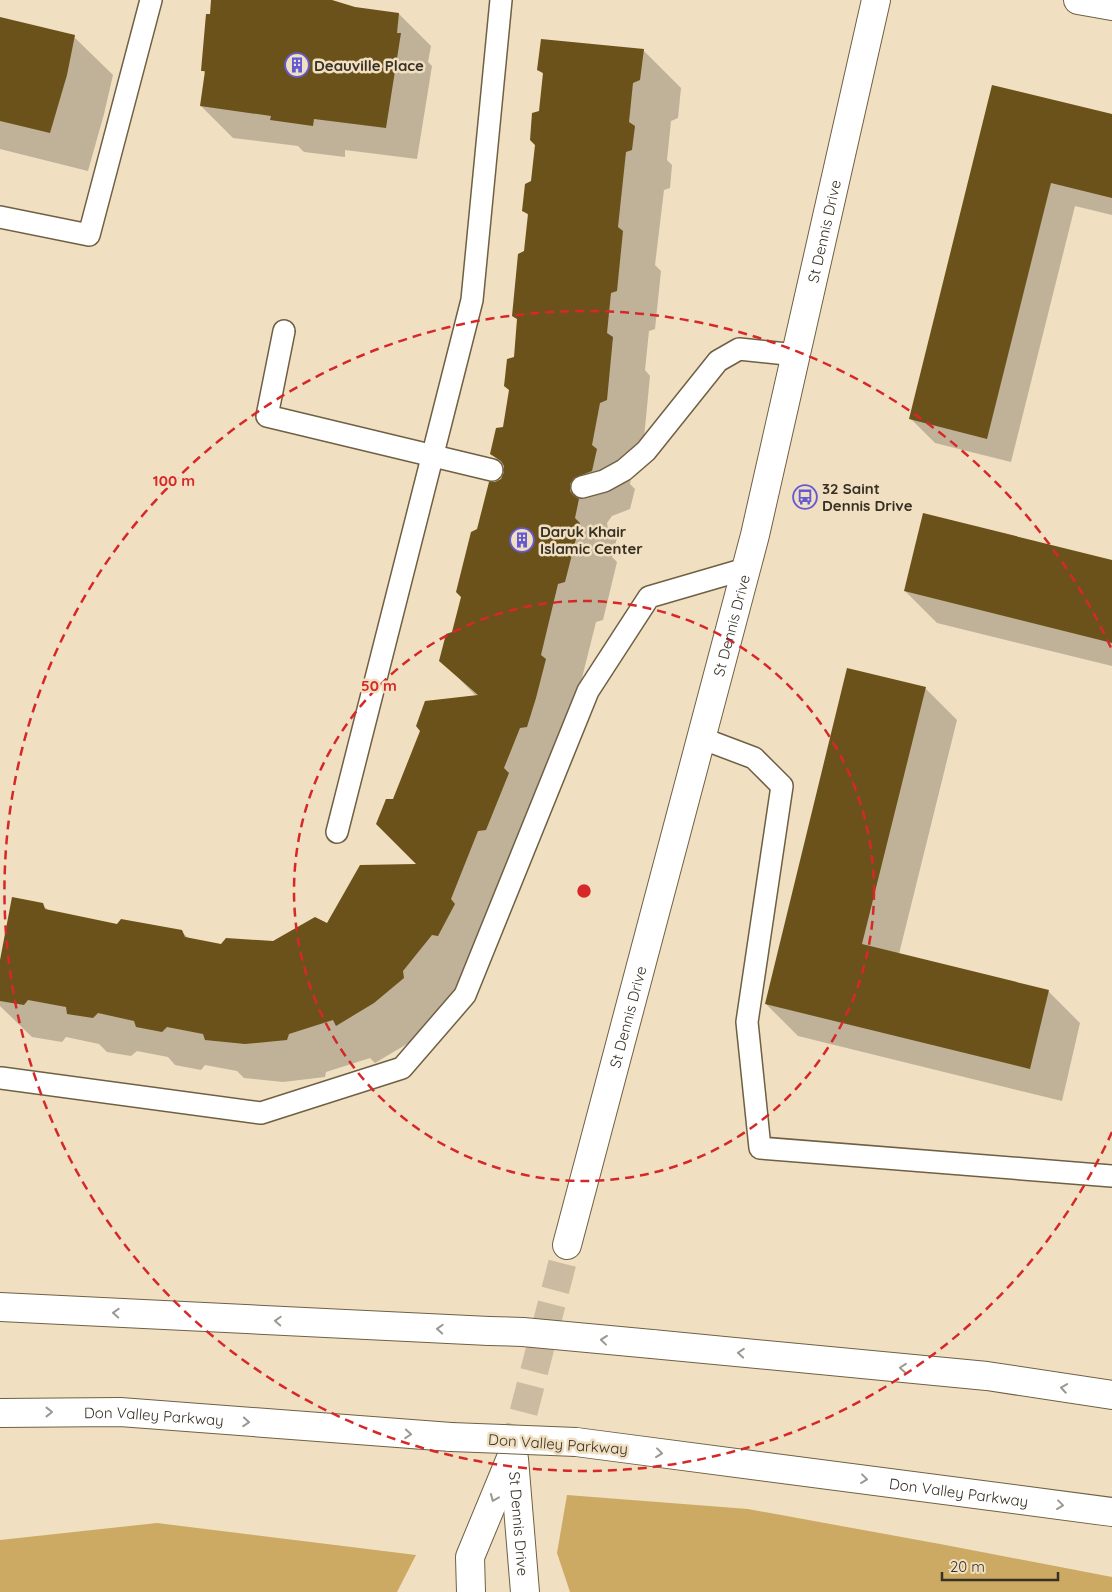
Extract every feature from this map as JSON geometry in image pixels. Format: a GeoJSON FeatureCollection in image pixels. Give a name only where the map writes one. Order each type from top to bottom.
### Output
{"type":"FeatureCollection","features":[{"type":"Feature","properties":{"kind":"main road","name":"St Dennis Drive"},"geometry":{"type":"LineString","coordinates":[[568,1245],[745,569],[796,355],[876,0]]}},
{"type":"Feature","properties":{"kind":"main road"},"geometry":{"type":"LineString","coordinates":[[1078,0],[1112,6]]}},
{"type":"Feature","properties":{"kind":"main road"},"geometry":{"type":"LineString","coordinates":[[0,1307],[522,1332],[987,1376],[1112,1395]]}},
{"type":"Feature","properties":{"kind":"main road","name":"Don Valley Parkway"},"geometry":{"type":"LineString","coordinates":[[0,1413],[120,1412],[451,1437],[576,1442],[1112,1512]]}},
{"type":"Feature","properties":{"kind":"main road","name":"St Dennis Drive"},"geometry":{"type":"LineString","coordinates":[[471,1592],[470,1557],[513,1453],[525,1592]]}},
{"type":"Feature","properties":{"kind":"lane"},"geometry":{"type":"LineString","coordinates":[[0,216],[89,235],[151,0]]}},
{"type":"Feature","properties":{"kind":"lane"},"geometry":{"type":"LineString","coordinates":[[336,832],[472,300],[501,0]]}},
{"type":"Feature","properties":{"kind":"lane"},"geometry":{"type":"LineString","coordinates":[[284,331],[267,416],[492,470]]}},
{"type":"Feature","properties":{"kind":"lane"},"geometry":{"type":"LineString","coordinates":[[582,487],[604,481],[624,470],[646,451],[718,361],[739,349],[796,355]]}},
{"type":"Feature","properties":{"kind":"lane"},"geometry":{"type":"LineString","coordinates":[[0,1078],[261,1113],[402,1068],[465,995],[588,691],[649,597],[745,569]]}},
{"type":"Feature","properties":{"kind":"lane"},"geometry":{"type":"LineString","coordinates":[[701,738],[754,758],[782,786],[747,1022],[760,1148],[1112,1176]]}},
{"type":"Feature","properties":{"kind":"shaded area"},"geometry":{"type":"Polygon","coordinates":[[[567,1495],[748,1509],[1112,1577],[1112,1592],[570,1592],[557,1553],[567,1495]]]}},
{"type":"Feature","properties":{"kind":"shaded area"},"geometry":{"type":"Polygon","coordinates":[[[157,1523],[416,1555],[397,1592],[0,1592],[0,1540],[157,1523]]]}},
{"type":"Feature","properties":{"kind":"building","name":"Deauville Place"},"geometry":{"type":"Polygon","coordinates":[[[211,0],[332,0],[355,7],[399,13],[397,33],[401,33],[386,128],[314,119],[313,126],[270,120],[271,116],[200,106],[205,71],[201,71],[206,14],[210,14],[211,0]]]}},
{"type":"Feature","properties":{"kind":"building"},"geometry":{"type":"Polygon","coordinates":[[[0,17],[75,35],[67,75],[50,133],[0,121],[0,17]]]}},
{"type":"Feature","properties":{"kind":"building","name":"Daruk Khair Islamic Center"},"geometry":{"type":"Polygon","coordinates":[[[541,39],[644,49],[640,80],[633,83],[629,122],[635,126],[632,150],[626,152],[618,227],[623,231],[617,291],[611,293],[607,333],[613,337],[607,400],[600,403],[592,445],[597,449],[592,471],[574,478],[570,484],[570,491],[579,499],[575,518],[580,523],[565,582],[558,584],[541,655],[546,659],[527,727],[520,728],[504,768],[509,773],[486,830],[478,831],[451,899],[455,904],[438,936],[432,935],[403,971],[404,978],[374,1003],[336,1026],[333,1020],[289,1034],[287,1040],[245,1044],[205,1040],[203,1034],[167,1027],[162,1032],[136,1027],[134,1021],[98,1013],[93,1018],[67,1014],[66,1007],[28,1000],[24,1005],[0,1001],[0,960],[12,897],[43,903],[45,909],[117,924],[121,919],[182,930],[185,937],[221,944],[226,938],[273,941],[315,917],[327,923],[360,865],[416,864],[376,824],[386,799],[393,799],[420,731],[416,726],[425,701],[478,695],[439,661],[446,634],[452,632],[461,597],[456,592],[471,532],[477,529],[489,482],[501,479],[504,472],[504,466],[501,461],[490,454],[496,428],[503,427],[509,390],[504,386],[507,359],[514,357],[517,319],[512,316],[518,254],[524,251],[528,214],[522,211],[525,184],[531,181],[535,145],[530,140],[532,113],[539,111],[543,73],[537,70],[541,39]]]}},
{"type":"Feature","properties":{"kind":"building"},"geometry":{"type":"Polygon","coordinates":[[[992,85],[1112,114],[1112,198],[1051,183],[987,439],[909,419],[992,85]]]}},
{"type":"Feature","properties":{"kind":"building"},"geometry":{"type":"Polygon","coordinates":[[[923,513],[1112,560],[1112,643],[904,591],[923,513]]]}},
{"type":"Feature","properties":{"kind":"building"},"geometry":{"type":"Polygon","coordinates":[[[847,668],[926,687],[862,944],[1049,990],[1030,1069],[765,1004],[847,668]]]}},
{"type":"Feature","properties":{"kind":"tunnel"},"geometry":{"type":"LineString","coordinates":[[513,1453],[567,1245]]}},
{"type":"Feature","properties":{"kind":"place","name":"Deauville Place"},"geometry":{"type":"Point","coordinates":[297,65]}},
{"type":"Feature","properties":{"kind":"place","name":"32 Saint Dennis Drive"},"geometry":{"type":"Point","coordinates":[805,497]}},
{"type":"Feature","properties":{"kind":"place","name":"Daruk Khair Islamic Center"},"geometry":{"type":"Point","coordinates":[522,540]}}]}
